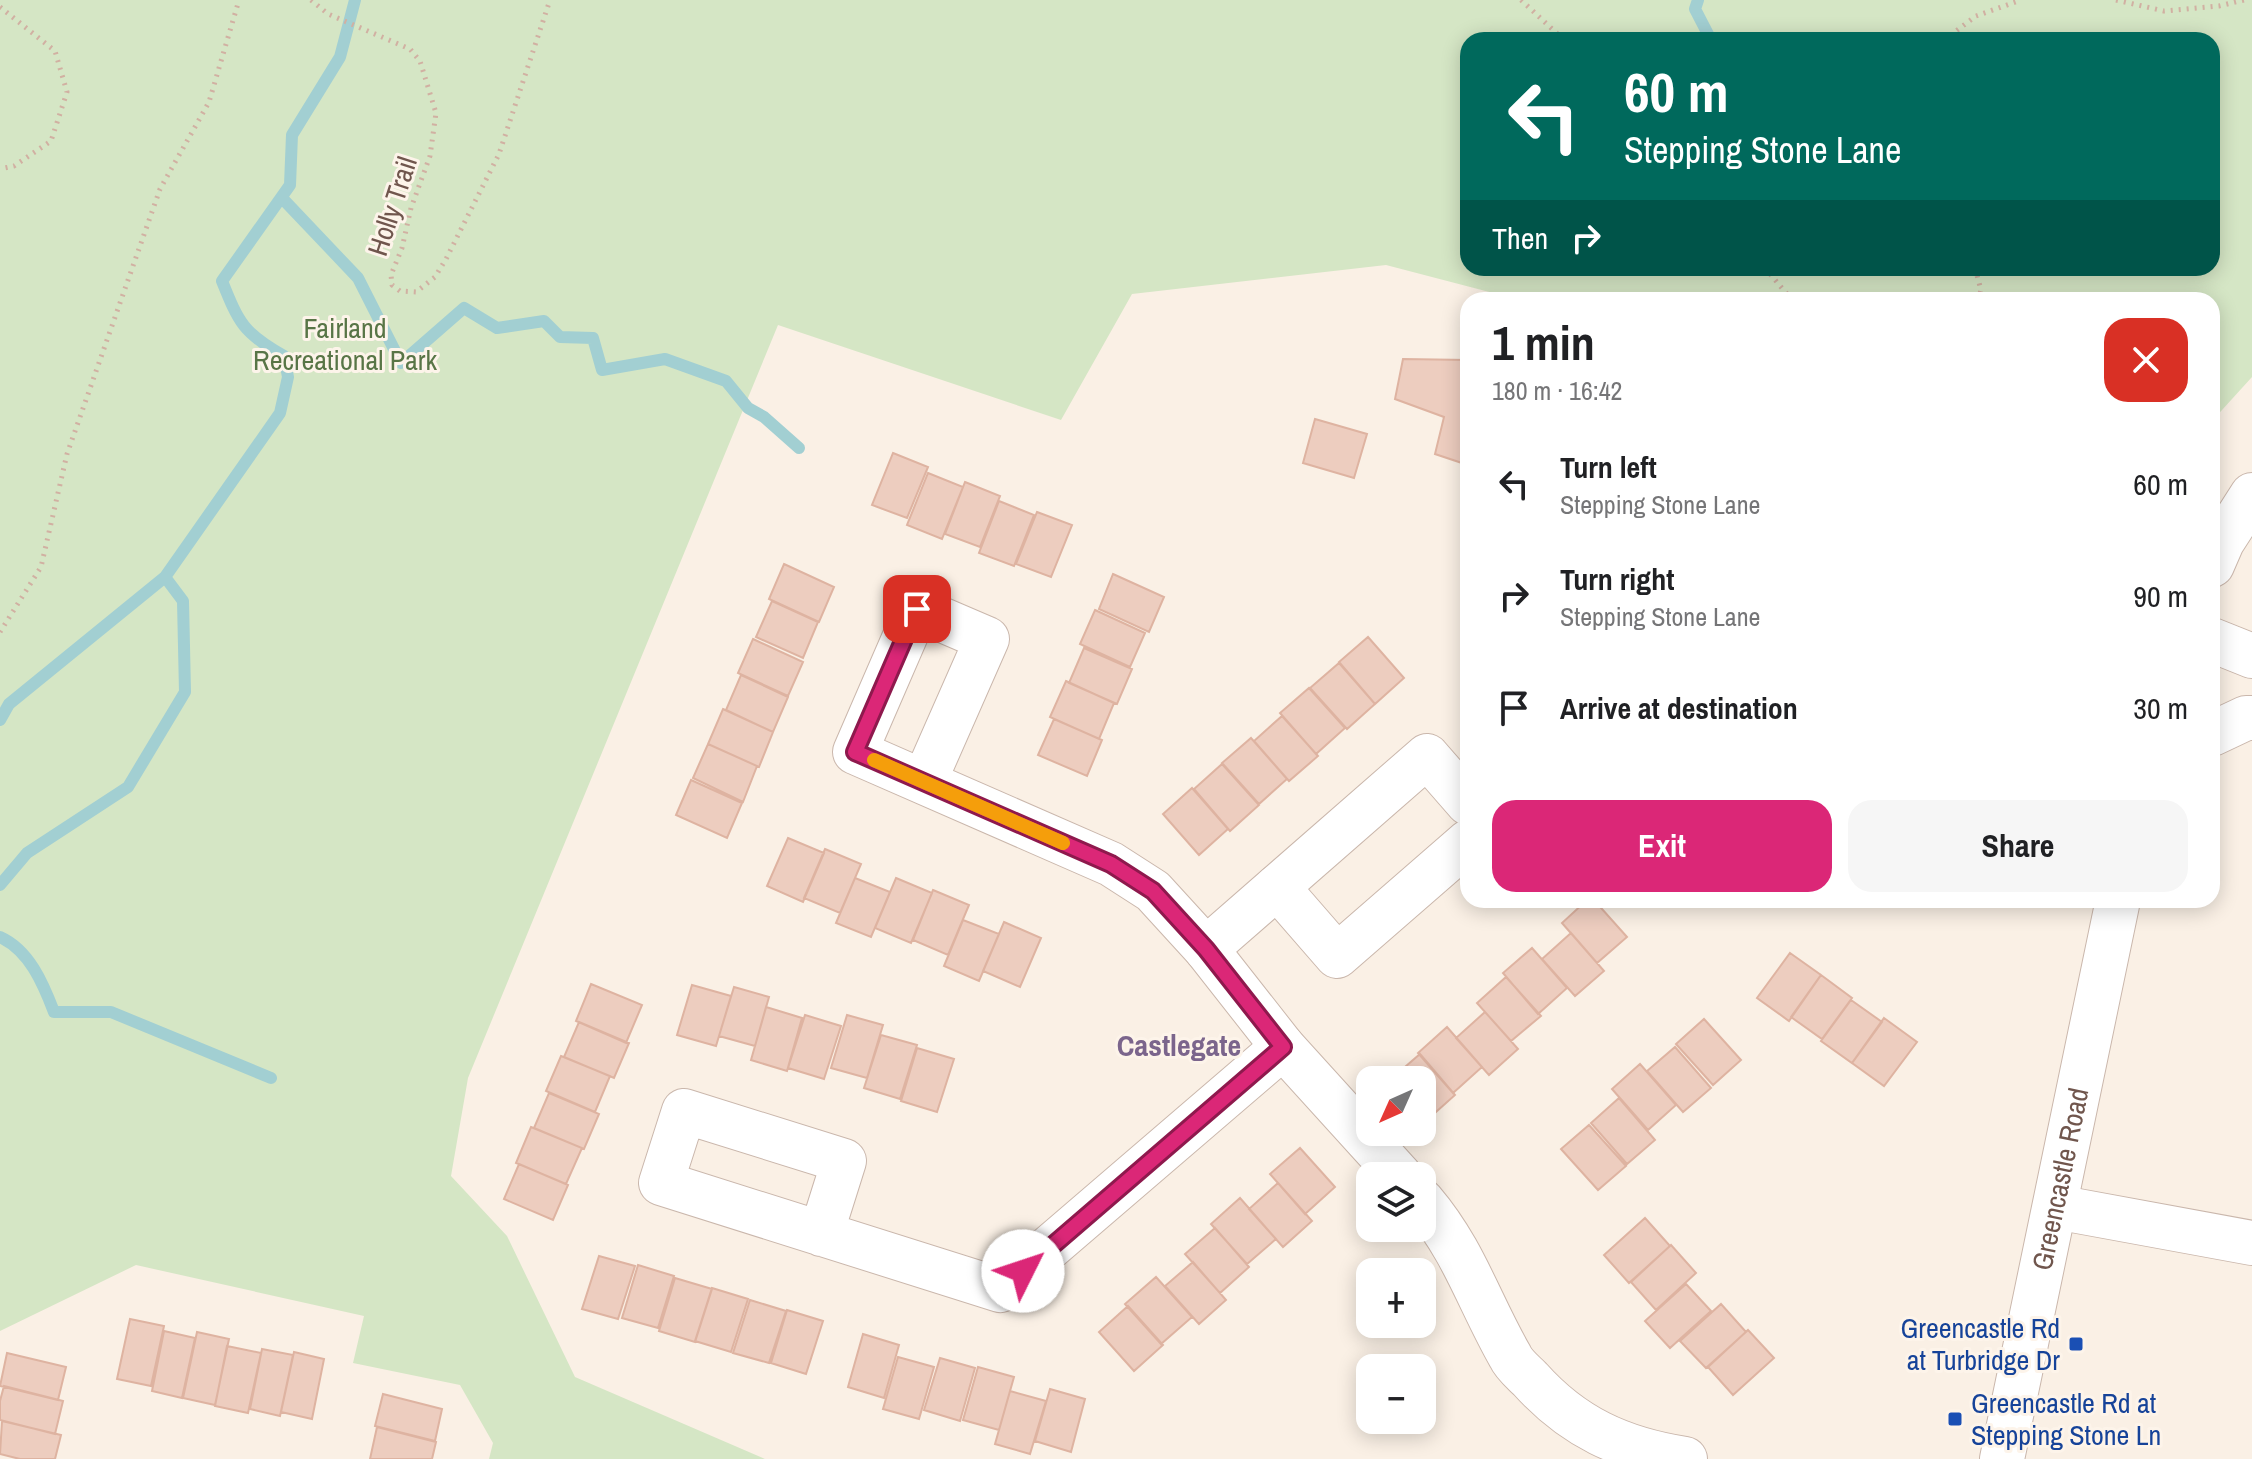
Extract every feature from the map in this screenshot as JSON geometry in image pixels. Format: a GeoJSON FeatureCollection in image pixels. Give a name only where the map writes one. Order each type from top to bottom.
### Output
{"type":"FeatureCollection","features":[{"type":"Feature","properties":{"kind":"street"},"geometry":{"type":"LineString","coordinates":[[2220,547],[2252,495]]}},
{"type":"Feature","properties":{"kind":"street"},"geometry":{"type":"LineString","coordinates":[[2220,643],[2252,656]]}},
{"type":"Feature","properties":{"kind":"street"},"geometry":{"type":"LineString","coordinates":[[2220,730],[2252,718]]}},
{"type":"Feature","properties":{"kind":"street"},"geometry":{"type":"LineString","coordinates":[[1206,949],[1427,756],[1460,794]]}},
{"type":"Feature","properties":{"kind":"street"},"geometry":{"type":"LineString","coordinates":[[924,782],[1111,864],[1153,891],[1206,949],[1283,1047],[1387,1162]]}},
{"type":"Feature","properties":{"kind":"street"},"geometry":{"type":"LineString","coordinates":[[1277,887],[1337,956],[1460,849]]}},
{"type":"Feature","properties":{"kind":"street","name":"Greencastle Road"},"geometry":{"type":"LineString","coordinates":[[2002,1459],[2116,908]]}},
{"type":"Feature","properties":{"kind":"street"},"geometry":{"type":"LineString","coordinates":[[821,1234],[1000,1290],[1283,1047]]}},
{"type":"Feature","properties":{"kind":"street"},"geometry":{"type":"LineString","coordinates":[[2056,1207],[2252,1243]]}},
{"type":"Feature","properties":{"kind":"street"},"geometry":{"type":"LineString","coordinates":[[1436,1218],[1466,1265],[1511,1359],[1539,1389],[1571,1419],[1606,1438],[1658,1455],[1685,1459]]}},
{"type":"Feature","properties":{"kind":"path"},"geometry":{"type":"LineString","coordinates":[[0,632],[41,567],[67,454],[160,189],[209,102],[239,0]]}},
{"type":"Feature","properties":{"kind":"path","name":"Holly Trail"},"geometry":{"type":"LineString","coordinates":[[311,0],[328,14],[410,49],[420,61],[436,113],[430,156],[391,275],[392,285],[400,291],[416,292],[435,277],[446,259],[499,154],[550,0]]}},
{"type":"Feature","properties":{"kind":"path"},"geometry":{"type":"LineString","coordinates":[[1521,0],[1555,32]]}},
{"type":"Feature","properties":{"kind":"path"},"geometry":{"type":"LineString","coordinates":[[1955,32],[1976,16],[2021,0]]}},
{"type":"Feature","properties":{"kind":"path"},"geometry":{"type":"LineString","coordinates":[[2116,0],[2164,11],[2219,6],[2244,0]]}},
{"type":"Feature","properties":{"kind":"path"},"geometry":{"type":"LineString","coordinates":[[0,7],[55,51],[67,92],[51,141],[14,166],[0,169]]}},
{"type":"Feature","properties":{"kind":"path"},"geometry":{"type":"LineString","coordinates":[[1772,276],[1785,292]]}},
{"type":"Feature","properties":{"kind":"green space","name":"Fairland Recreational Park"},"geometry":{"type":"Polygon","coordinates":[[[0,0],[2252,0],[2252,377],[2220,412],[2220,292],[1489,292],[1386,265],[1132,294],[1061,420],[778,325],[468,1078],[451,1176],[507,1236],[575,1377],[765,1459],[489,1459],[493,1443],[460,1385],[353,1363],[364,1316],[136,1265],[0,1331],[0,0]]]}},
{"type":"Feature","properties":{"kind":"building"},"geometry":{"type":"Polygon","coordinates":[[[1403,359],[1460,360],[1460,462],[1435,454],[1444,417],[1395,399],[1403,359]]]}},
{"type":"Feature","properties":{"kind":"building"},"geometry":{"type":"Polygon","coordinates":[[[1315,419],[1367,434],[1354,478],[1303,463],[1315,419]]]}},
{"type":"Feature","properties":{"kind":"building"},"geometry":{"type":"Polygon","coordinates":[[[893,453],[928,467],[907,518],[872,505],[893,453]]]}},
{"type":"Feature","properties":{"kind":"building"},"geometry":{"type":"Polygon","coordinates":[[[928,473],[963,487],[942,539],[907,525],[928,473]]]}},
{"type":"Feature","properties":{"kind":"building"},"geometry":{"type":"Polygon","coordinates":[[[965,482],[1000,496],[980,547],[945,534],[965,482]]]}},
{"type":"Feature","properties":{"kind":"building"},"geometry":{"type":"Polygon","coordinates":[[[999,501],[1034,515],[1014,566],[979,553],[999,501]]]}},
{"type":"Feature","properties":{"kind":"building"},"geometry":{"type":"Polygon","coordinates":[[[1037,512],[1072,525],[1051,577],[1016,564],[1037,512]]]}},
{"type":"Feature","properties":{"kind":"building"},"geometry":{"type":"Polygon","coordinates":[[[784,564],[834,587],[819,622],[769,599],[784,564]]]}},
{"type":"Feature","properties":{"kind":"building"},"geometry":{"type":"Polygon","coordinates":[[[1113,574],[1164,597],[1149,632],[1099,609],[1113,574]]]}},
{"type":"Feature","properties":{"kind":"building"},"geometry":{"type":"Polygon","coordinates":[[[772,601],[818,622],[803,658],[756,637],[772,601]]]}},
{"type":"Feature","properties":{"kind":"building"},"geometry":{"type":"Polygon","coordinates":[[[1095,610],[1145,633],[1130,667],[1080,644],[1095,610]]]}},
{"type":"Feature","properties":{"kind":"building"},"geometry":{"type":"Polygon","coordinates":[[[1368,637],[1404,678],[1375,704],[1339,662],[1368,637]]]}},
{"type":"Feature","properties":{"kind":"building"},"geometry":{"type":"Polygon","coordinates":[[[753,639],[803,662],[788,696],[738,673],[753,639]]]}},
{"type":"Feature","properties":{"kind":"building"},"geometry":{"type":"Polygon","coordinates":[[[1084,648],[1132,669],[1117,704],[1069,683],[1084,648]]]}},
{"type":"Feature","properties":{"kind":"building"},"geometry":{"type":"Polygon","coordinates":[[[1339,663],[1375,704],[1347,729],[1310,688],[1339,663]]]}},
{"type":"Feature","properties":{"kind":"building"},"geometry":{"type":"Polygon","coordinates":[[[741,675],[788,697],[773,732],[726,710],[741,675]]]}},
{"type":"Feature","properties":{"kind":"building"},"geometry":{"type":"Polygon","coordinates":[[[1066,681],[1114,703],[1099,739],[1050,717],[1066,681]]]}},
{"type":"Feature","properties":{"kind":"building"},"geometry":{"type":"Polygon","coordinates":[[[1309,688],[1345,728],[1316,754],[1280,713],[1309,688]]]}},
{"type":"Feature","properties":{"kind":"building"},"geometry":{"type":"Polygon","coordinates":[[[723,709],[773,732],[759,767],[708,744],[723,709]]]}},
{"type":"Feature","properties":{"kind":"building"},"geometry":{"type":"Polygon","coordinates":[[[1282,716],[1318,756],[1289,781],[1254,741],[1282,716]]]}},
{"type":"Feature","properties":{"kind":"building"},"geometry":{"type":"Polygon","coordinates":[[[1054,719],[1102,740],[1087,776],[1038,755],[1054,719]]]}},
{"type":"Feature","properties":{"kind":"building"},"geometry":{"type":"Polygon","coordinates":[[[1251,738],[1287,779],[1259,804],[1222,763],[1251,738]]]}},
{"type":"Feature","properties":{"kind":"building"},"geometry":{"type":"Polygon","coordinates":[[[708,744],[757,766],[743,802],[693,778],[708,744]]]}},
{"type":"Feature","properties":{"kind":"building"},"geometry":{"type":"Polygon","coordinates":[[[1222,764],[1259,805],[1230,831],[1194,789],[1222,764]]]}},
{"type":"Feature","properties":{"kind":"building"},"geometry":{"type":"Polygon","coordinates":[[[691,780],[742,803],[727,838],[676,815],[691,780]]]}},
{"type":"Feature","properties":{"kind":"building"},"geometry":{"type":"Polygon","coordinates":[[[1192,788],[1228,829],[1199,855],[1163,814],[1192,788]]]}},
{"type":"Feature","properties":{"kind":"building"},"geometry":{"type":"Polygon","coordinates":[[[788,838],[824,853],[803,902],[767,886],[788,838]]]}},
{"type":"Feature","properties":{"kind":"building"},"geometry":{"type":"Polygon","coordinates":[[[825,849],[861,864],[840,913],[804,898],[825,849]]]}},
{"type":"Feature","properties":{"kind":"building"},"geometry":{"type":"Polygon","coordinates":[[[855,878],[890,892],[871,937],[836,923],[855,878]]]}},
{"type":"Feature","properties":{"kind":"building"},"geometry":{"type":"Polygon","coordinates":[[[896,878],[932,893],[911,943],[875,928],[896,878]]]}},
{"type":"Feature","properties":{"kind":"building"},"geometry":{"type":"Polygon","coordinates":[[[933,890],[969,905],[948,955],[913,940],[933,890]]]}},
{"type":"Feature","properties":{"kind":"building"},"geometry":{"type":"Polygon","coordinates":[[[1578,908],[1601,908],[1627,937],[1597,963],[1562,923],[1578,908]]]}},
{"type":"Feature","properties":{"kind":"building"},"geometry":{"type":"Polygon","coordinates":[[[963,920],[999,934],[979,981],[944,966],[963,920]]]}},
{"type":"Feature","properties":{"kind":"building"},"geometry":{"type":"Polygon","coordinates":[[[1004,922],[1041,938],[1020,987],[983,971],[1004,922]]]}},
{"type":"Feature","properties":{"kind":"building"},"geometry":{"type":"Polygon","coordinates":[[[1571,933],[1604,971],[1575,996],[1542,959],[1571,933]]]}},
{"type":"Feature","properties":{"kind":"building"},"geometry":{"type":"Polygon","coordinates":[[[1532,948],[1567,988],[1538,1014],[1503,973],[1532,948]]]}},
{"type":"Feature","properties":{"kind":"building"},"geometry":{"type":"Polygon","coordinates":[[[1790,953],[1821,975],[1789,1021],[1757,998],[1790,953]]]}},
{"type":"Feature","properties":{"kind":"building"},"geometry":{"type":"Polygon","coordinates":[[[1821,975],[1852,998],[1822,1039],[1791,1017],[1821,975]]]}},
{"type":"Feature","properties":{"kind":"building"},"geometry":{"type":"Polygon","coordinates":[[[1506,977],[1541,1016],[1511,1041],[1477,1003],[1506,977]]]}},
{"type":"Feature","properties":{"kind":"building"},"geometry":{"type":"Polygon","coordinates":[[[591,984],[642,1005],[626,1043],[576,1021],[591,984]]]}},
{"type":"Feature","properties":{"kind":"building"},"geometry":{"type":"Polygon","coordinates":[[[692,985],[731,996],[716,1046],[677,1035],[692,985]]]}},
{"type":"Feature","properties":{"kind":"building"},"geometry":{"type":"Polygon","coordinates":[[[734,987],[769,997],[755,1046],[719,1036],[734,987]]]}},
{"type":"Feature","properties":{"kind":"building"},"geometry":{"type":"Polygon","coordinates":[[[1851,1000],[1882,1022],[1852,1063],[1821,1041],[1851,1000]]]}},
{"type":"Feature","properties":{"kind":"building"},"geometry":{"type":"Polygon","coordinates":[[[766,1007],[802,1018],[787,1071],[751,1060],[766,1007]]]}},
{"type":"Feature","properties":{"kind":"building"},"geometry":{"type":"Polygon","coordinates":[[[1485,1012],[1518,1049],[1489,1075],[1456,1038],[1485,1012]]]}},
{"type":"Feature","properties":{"kind":"building"},"geometry":{"type":"Polygon","coordinates":[[[805,1015],[841,1026],[824,1079],[788,1068],[805,1015]]]}},
{"type":"Feature","properties":{"kind":"building"},"geometry":{"type":"Polygon","coordinates":[[[847,1015],[883,1025],[867,1078],[831,1068],[847,1015]]]}},
{"type":"Feature","properties":{"kind":"building"},"geometry":{"type":"Polygon","coordinates":[[[1884,1018],[1917,1042],[1884,1086],[1852,1063],[1884,1018]]]}},
{"type":"Feature","properties":{"kind":"building"},"geometry":{"type":"Polygon","coordinates":[[[1704,1019],[1741,1060],[1713,1085],[1676,1044],[1704,1019]]]}},
{"type":"Feature","properties":{"kind":"building"},"geometry":{"type":"Polygon","coordinates":[[[579,1022],[629,1043],[614,1078],[564,1057],[579,1022]]]}},
{"type":"Feature","properties":{"kind":"building"},"geometry":{"type":"Polygon","coordinates":[[[1447,1027],[1482,1067],[1453,1093],[1436,1074],[1436,1066],[1429,1066],[1418,1053],[1447,1027]]]}},
{"type":"Feature","properties":{"kind":"building"},"geometry":{"type":"Polygon","coordinates":[[[881,1035],[917,1045],[900,1099],[864,1088],[881,1035]]]}},
{"type":"Feature","properties":{"kind":"building"},"geometry":{"type":"Polygon","coordinates":[[[1675,1047],[1711,1088],[1683,1112],[1647,1071],[1675,1047]]]}},
{"type":"Feature","properties":{"kind":"building"},"geometry":{"type":"Polygon","coordinates":[[[917,1048],[954,1059],[937,1112],[901,1101],[917,1048]]]}},
{"type":"Feature","properties":{"kind":"building"},"geometry":{"type":"Polygon","coordinates":[[[1420,1054],[1430,1066],[1406,1066],[1420,1054]]]}},
{"type":"Feature","properties":{"kind":"building"},"geometry":{"type":"Polygon","coordinates":[[[561,1056],[610,1076],[595,1112],[546,1091],[561,1056]]]}},
{"type":"Feature","properties":{"kind":"building"},"geometry":{"type":"Polygon","coordinates":[[[1640,1064],[1676,1105],[1648,1130],[1612,1089],[1640,1064]]]}},
{"type":"Feature","properties":{"kind":"building"},"geometry":{"type":"Polygon","coordinates":[[[1436,1073],[1455,1095],[1436,1112],[1436,1073]]]}},
{"type":"Feature","properties":{"kind":"building"},"geometry":{"type":"Polygon","coordinates":[[[549,1093],[599,1114],[584,1149],[534,1128],[549,1093]]]}},
{"type":"Feature","properties":{"kind":"building"},"geometry":{"type":"Polygon","coordinates":[[[1619,1098],[1655,1140],[1627,1164],[1591,1123],[1619,1098]]]}},
{"type":"Feature","properties":{"kind":"building"},"geometry":{"type":"Polygon","coordinates":[[[1589,1125],[1626,1166],[1598,1190],[1561,1149],[1589,1125]]]}},
{"type":"Feature","properties":{"kind":"building"},"geometry":{"type":"Polygon","coordinates":[[[531,1127],[582,1148],[566,1184],[516,1163],[531,1127]]]}},
{"type":"Feature","properties":{"kind":"building"},"geometry":{"type":"Polygon","coordinates":[[[1300,1148],[1335,1187],[1305,1214],[1270,1174],[1300,1148]]]}},
{"type":"Feature","properties":{"kind":"building"},"geometry":{"type":"Polygon","coordinates":[[[519,1164],[568,1185],[553,1220],[504,1199],[519,1164]]]}},
{"type":"Feature","properties":{"kind":"building"},"geometry":{"type":"Polygon","coordinates":[[[1278,1183],[1312,1221],[1283,1247],[1249,1209],[1278,1183]]]}},
{"type":"Feature","properties":{"kind":"building"},"geometry":{"type":"Polygon","coordinates":[[[1240,1198],[1276,1239],[1247,1264],[1211,1224],[1240,1198]]]}},
{"type":"Feature","properties":{"kind":"building"},"geometry":{"type":"Polygon","coordinates":[[[1645,1218],[1670,1246],[1629,1283],[1604,1255],[1645,1218]]]}},
{"type":"Feature","properties":{"kind":"building"},"geometry":{"type":"Polygon","coordinates":[[[1215,1228],[1249,1267],[1220,1293],[1185,1254],[1215,1228]]]}},
{"type":"Feature","properties":{"kind":"building"},"geometry":{"type":"Polygon","coordinates":[[[1671,1245],[1696,1273],[1656,1310],[1631,1282],[1671,1245]]]}},
{"type":"Feature","properties":{"kind":"building"},"geometry":{"type":"Polygon","coordinates":[[[599,1256],[635,1266],[618,1319],[582,1309],[599,1256]]]}},
{"type":"Feature","properties":{"kind":"building"},"geometry":{"type":"Polygon","coordinates":[[[1193,1262],[1226,1300],[1199,1324],[1165,1286],[1193,1262]]]}},
{"type":"Feature","properties":{"kind":"building"},"geometry":{"type":"Polygon","coordinates":[[[638,1265],[674,1276],[658,1328],[622,1318],[638,1265]]]}},
{"type":"Feature","properties":{"kind":"building"},"geometry":{"type":"Polygon","coordinates":[[[1156,1277],[1192,1317],[1161,1344],[1125,1304],[1156,1277]]]}},
{"type":"Feature","properties":{"kind":"building"},"geometry":{"type":"Polygon","coordinates":[[[675,1278],[712,1289],[695,1342],[659,1331],[675,1278]]]}},
{"type":"Feature","properties":{"kind":"building"},"geometry":{"type":"Polygon","coordinates":[[[1686,1284],[1711,1311],[1670,1348],[1645,1321],[1686,1284]]]}},
{"type":"Feature","properties":{"kind":"building"},"geometry":{"type":"Polygon","coordinates":[[[712,1288],[748,1299],[731,1352],[695,1341],[712,1288]]]}},
{"type":"Feature","properties":{"kind":"building"},"geometry":{"type":"Polygon","coordinates":[[[750,1300],[786,1311],[769,1363],[733,1353],[750,1300]]]}},
{"type":"Feature","properties":{"kind":"building"},"geometry":{"type":"Polygon","coordinates":[[[1721,1304],[1746,1332],[1706,1368],[1680,1341],[1721,1304]]]}},
{"type":"Feature","properties":{"kind":"building"},"geometry":{"type":"Polygon","coordinates":[[[1128,1306],[1163,1345],[1134,1371],[1099,1332],[1128,1306]]]}},
{"type":"Feature","properties":{"kind":"building"},"geometry":{"type":"Polygon","coordinates":[[[787,1310],[823,1321],[806,1374],[771,1363],[787,1310]]]}},
{"type":"Feature","properties":{"kind":"building"},"geometry":{"type":"Polygon","coordinates":[[[130,1319],[164,1326],[151,1386],[117,1379],[130,1319]]]}},
{"type":"Feature","properties":{"kind":"building"},"geometry":{"type":"Polygon","coordinates":[[[1748,1330],[1774,1358],[1733,1395],[1708,1367],[1748,1330]]]}},
{"type":"Feature","properties":{"kind":"building"},"geometry":{"type":"Polygon","coordinates":[[[164,1331],[195,1338],[182,1398],[152,1391],[164,1331]]]}},
{"type":"Feature","properties":{"kind":"building"},"geometry":{"type":"Polygon","coordinates":[[[197,1332],[229,1339],[215,1405],[183,1398],[197,1332]]]}},
{"type":"Feature","properties":{"kind":"building"},"geometry":{"type":"Polygon","coordinates":[[[863,1334],[899,1345],[884,1398],[848,1387],[863,1334]]]}},
{"type":"Feature","properties":{"kind":"building"},"geometry":{"type":"Polygon","coordinates":[[[227,1346],[261,1353],[248,1413],[215,1406],[227,1346]]]}},
{"type":"Feature","properties":{"kind":"building"},"geometry":{"type":"Polygon","coordinates":[[[262,1349],[293,1355],[280,1416],[250,1409],[262,1349]]]}},
{"type":"Feature","properties":{"kind":"building"},"geometry":{"type":"Polygon","coordinates":[[[294,1352],[324,1359],[312,1419],[281,1412],[294,1352]]]}},
{"type":"Feature","properties":{"kind":"building"},"geometry":{"type":"Polygon","coordinates":[[[7,1353],[66,1367],[58,1400],[0,1386],[7,1353]]]}},
{"type":"Feature","properties":{"kind":"building"},"geometry":{"type":"Polygon","coordinates":[[[898,1357],[934,1367],[919,1419],[883,1409],[898,1357]]]}},
{"type":"Feature","properties":{"kind":"building"},"geometry":{"type":"Polygon","coordinates":[[[940,1358],[975,1368],[960,1421],[924,1410],[940,1358]]]}},
{"type":"Feature","properties":{"kind":"building"},"geometry":{"type":"Polygon","coordinates":[[[978,1367],[1014,1377],[999,1430],[963,1420],[978,1367]]]}},
{"type":"Feature","properties":{"kind":"building"},"geometry":{"type":"Polygon","coordinates":[[[4,1386],[63,1401],[55,1434],[0,1420],[4,1386]]]}},
{"type":"Feature","properties":{"kind":"building"},"geometry":{"type":"Polygon","coordinates":[[[1050,1389],[1085,1399],[1071,1452],[1035,1441],[1050,1389]]]}},
{"type":"Feature","properties":{"kind":"building"},"geometry":{"type":"Polygon","coordinates":[[[1010,1391],[1046,1401],[1030,1454],[995,1444],[1010,1391]]]}},
{"type":"Feature","properties":{"kind":"building"},"geometry":{"type":"Polygon","coordinates":[[[383,1394],[442,1409],[435,1441],[375,1426],[383,1394]]]}},
{"type":"Feature","properties":{"kind":"building"},"geometry":{"type":"Polygon","coordinates":[[[2,1421],[61,1435],[55,1459],[20,1459],[0,1454],[2,1421]]]}},
{"type":"Feature","properties":{"kind":"building"},"geometry":{"type":"Polygon","coordinates":[[[377,1427],[436,1442],[432,1459],[370,1459],[377,1427]]]}},
{"type":"Feature","properties":{"kind":"waterway"},"geometry":{"type":"LineString","coordinates":[[0,720],[9,704],[165,577],[280,413],[288,377],[284,356],[244,326],[222,281],[290,185],[292,135],[340,57],[355,0]]}},
{"type":"Feature","properties":{"kind":"waterway"},"geometry":{"type":"LineString","coordinates":[[1698,0],[1695,9],[1707,32]]}},
{"type":"Feature","properties":{"kind":"waterway"},"geometry":{"type":"LineString","coordinates":[[282,198],[358,278],[401,363],[464,308],[497,328],[544,321],[560,337],[593,338],[602,370],[665,359],[726,381],[748,408],[764,417],[799,448]]}},
{"type":"Feature","properties":{"kind":"waterway"},"geometry":{"type":"LineString","coordinates":[[0,885],[27,853],[128,787],[185,692],[183,601],[165,577]]}},
{"type":"Feature","properties":{"kind":"waterway"},"geometry":{"type":"LineString","coordinates":[[0,937],[27,959],[40,979],[54,1012],[111,1012],[271,1078]]}},
{"type":"Feature","properties":{"kind":"slow traffic"},"geometry":{"type":"LineString","coordinates":[[874,760],[1063,843]]}},
{"type":"Feature","properties":{"kind":"place","name":"Greencastle Rd at Turbridge Dr"},"geometry":{"type":"Point","coordinates":[2076,1344]}},
{"type":"Feature","properties":{"kind":"place","name":"Greencastle Rd at Stepping Stone Ln"},"geometry":{"type":"Point","coordinates":[1955,1419]}},
{"type":"Feature","properties":{"kind":"district","name":"Castlegate"},"geometry":{"type":"Point","coordinates":[1179,1045]}},
{"type":"Feature","properties":{"kind":"route"},"geometry":{"type":"LineString","coordinates":[[917,609],[855,752],[1111,864],[1153,891],[1206,949],[1283,1047],[1023,1271]]}}]}
